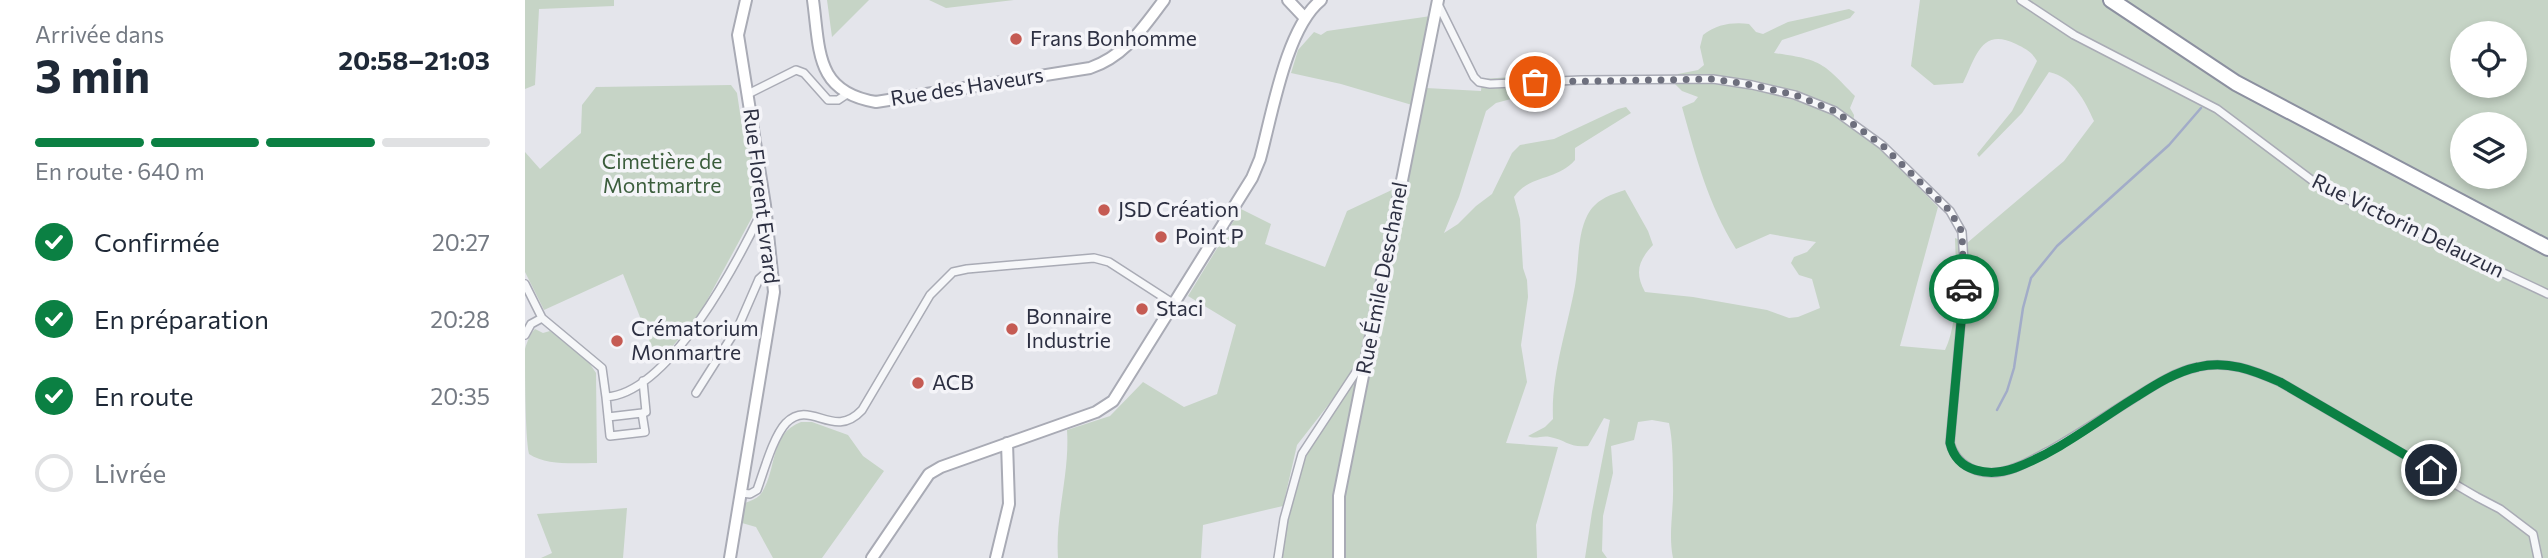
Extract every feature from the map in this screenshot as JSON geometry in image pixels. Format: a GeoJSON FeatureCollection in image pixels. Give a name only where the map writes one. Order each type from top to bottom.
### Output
{"type":"FeatureCollection","features":[{"type":"Feature","properties":{"kind":"highway"},"geometry":{"type":"LineString","coordinates":[[2111,0],[2236,83],[2548,248]]}},
{"type":"Feature","properties":{"kind":"highway"},"geometry":{"type":"LineString","coordinates":[[2124,0],[2210,59],[2272,97],[2548,242]]}},
{"type":"Feature","properties":{"kind":"main road","name":"Rue Florent Evrard"},"geometry":{"type":"LineString","coordinates":[[730,558],[774,292],[765,205],[739,35],[746,0]]}},
{"type":"Feature","properties":{"kind":"main road"},"geometry":{"type":"LineString","coordinates":[[813,0],[825,69],[831,79],[847,94]]}},
{"type":"Feature","properties":{"kind":"main road","name":"Rue des Haveurs"},"geometry":{"type":"LineString","coordinates":[[847,94],[876,102],[1090,68],[1106,62],[1130,44],[1164,0]]}},
{"type":"Feature","properties":{"kind":"main road"},"geometry":{"type":"LineString","coordinates":[[1288,0],[1304,17]]}},
{"type":"Feature","properties":{"kind":"main road"},"geometry":{"type":"LineString","coordinates":[[872,558],[929,474],[1097,412],[1113,401],[1252,178],[1260,159],[1292,40],[1304,17],[1317,1]]}},
{"type":"Feature","properties":{"kind":"main road","name":"Rue Émile Deschanel"},"geometry":{"type":"LineString","coordinates":[[1339,558],[1339,496],[1438,2]]}},
{"type":"Feature","properties":{"kind":"main road"},"geometry":{"type":"LineString","coordinates":[[996,558],[1009,504],[1007,443]]}},
{"type":"Feature","properties":{"kind":"street","name":"Rue Victorin Delauzun"},"geometry":{"type":"LineString","coordinates":[[2021,0],[2074,35],[2217,109],[2321,187],[2548,294]]}},
{"type":"Feature","properties":{"kind":"street"},"geometry":{"type":"LineString","coordinates":[[1438,2],[1474,77],[1479,82],[1490,84],[1713,79],[1752,85],[1795,95],[1835,111],[1882,145],[1950,211],[1962,232],[1965,277],[1950,443],[1952,451],[1966,467],[1981,472],[1998,473],[2014,468],[2070,439],[2161,381],[2198,366],[2228,364],[2257,371],[2280,382],[2500,509],[2533,534],[2538,558]]}},
{"type":"Feature","properties":{"kind":"street"},"geometry":{"type":"LineString","coordinates":[[748,94],[796,70],[804,73],[828,100],[838,100],[847,94]]}},
{"type":"Feature","properties":{"kind":"street"},"geometry":{"type":"LineString","coordinates":[[605,397],[624,395],[643,381],[699,323],[717,297],[765,205]]}},
{"type":"Feature","properties":{"kind":"street"},"geometry":{"type":"LineString","coordinates":[[741,493],[750,494],[757,490],[780,431],[788,421],[798,415],[811,415],[840,423],[853,420],[862,410],[930,295],[953,272],[979,267],[1094,258],[1109,262],[1174,304]]}},
{"type":"Feature","properties":{"kind":"street"},"geometry":{"type":"LineString","coordinates":[[696,393],[739,325],[759,279],[772,268]]}},
{"type":"Feature","properties":{"kind":"street"},"geometry":{"type":"LineString","coordinates":[[525,284],[542,318],[602,368],[610,436],[645,432],[642,413]]}},
{"type":"Feature","properties":{"kind":"street"},"geometry":{"type":"LineString","coordinates":[[525,335],[531,324],[542,318]]}},
{"type":"Feature","properties":{"kind":"street"},"geometry":{"type":"LineString","coordinates":[[1278,558],[1284,519],[1302,454],[1356,372],[1365,368]]}},
{"type":"Feature","properties":{"kind":"street"},"geometry":{"type":"LineString","coordinates":[[608,417],[646,412],[643,381]]}},
{"type":"Feature","properties":{"kind":"green space"},"geometry":{"type":"Polygon","coordinates":[[[525,0],[614,0],[614,6],[539,9],[535,85],[525,89],[525,0]]]}},
{"type":"Feature","properties":{"kind":"green space"},"geometry":{"type":"Polygon","coordinates":[[[827,0],[869,0],[832,37],[827,0]]]}},
{"type":"Feature","properties":{"kind":"green space"},"geometry":{"type":"Polygon","coordinates":[[[929,0],[1014,0],[946,8],[929,0]]]}},
{"type":"Feature","properties":{"kind":"green space"},"geometry":{"type":"Polygon","coordinates":[[[1920,0],[2548,0],[2548,558],[1673,558],[1673,462],[1669,423],[1652,420],[1638,422],[1634,440],[1611,446],[1613,473],[1603,516],[1602,551],[1607,558],[1585,558],[1610,420],[1604,418],[1588,446],[1572,445],[1550,437],[1528,436],[1545,427],[1553,419],[1554,385],[1575,286],[1581,232],[1594,206],[1608,196],[1625,190],[1653,245],[1644,256],[1639,272],[1645,292],[1767,310],[1789,318],[1820,308],[1812,279],[1799,275],[1791,263],[1794,257],[1807,252],[1816,242],[1770,234],[1736,249],[1718,215],[1692,144],[1682,107],[1694,102],[1698,97],[1682,91],[1675,84],[1678,74],[1698,70],[1704,65],[1700,47],[1703,35],[1719,26],[1737,23],[1749,24],[1756,32],[1763,34],[1788,22],[1849,9],[1855,12],[1850,18],[1782,40],[1774,53],[1802,58],[1828,69],[1855,96],[1850,108],[1854,115],[1853,127],[1881,149],[1938,207],[1900,346],[1945,350],[1955,311],[1955,238],[1967,243],[2064,161],[2094,121],[2071,84],[2049,72],[2022,113],[1979,157],[1977,154],[2012,111],[2037,61],[2028,51],[2016,44],[1995,39],[1981,47],[1963,83],[1934,85],[1911,66],[1920,0]]]}},
{"type":"Feature","properties":{"kind":"green space"},"geometry":{"type":"Polygon","coordinates":[[[1431,16],[1412,105],[1341,84],[1291,73],[1298,50],[1314,32],[1321,35],[1327,31],[1431,16]]]}},
{"type":"Feature","properties":{"kind":"green space"},"geometry":{"type":"Polygon","coordinates":[[[1543,75],[1534,93],[1496,103],[1486,111],[1459,197],[1444,233],[1492,194],[1512,153],[1520,145],[1554,139],[1618,109],[1626,107],[1631,113],[1575,148],[1575,160],[1568,167],[1527,185],[1514,197],[1520,219],[1523,268],[1527,280],[1528,297],[1521,345],[1527,382],[1506,443],[1558,447],[1536,525],[1537,558],[1342,558],[1341,513],[1426,88],[1481,91],[1482,79],[1543,75]]]}},
{"type":"Feature","properties":{"kind":"green space","name":"Cimetière de Montmartre"},"geometry":{"type":"Polygon","coordinates":[[[731,85],[737,93],[744,140],[751,150],[756,210],[698,317],[670,349],[655,355],[623,274],[544,310],[525,272],[525,152],[540,169],[581,133],[582,105],[596,87],[731,85]]]}},
{"type":"Feature","properties":{"kind":"green space"},"geometry":{"type":"Polygon","coordinates":[[[1396,188],[1361,363],[1297,445],[1283,506],[1203,525],[1201,558],[1058,558],[1067,430],[1110,416],[1143,382],[1184,407],[1217,394],[1236,325],[1188,296],[1241,209],[1271,224],[1265,244],[1325,267],[1347,211],[1396,188]]]}},
{"type":"Feature","properties":{"kind":"green space"},"geometry":{"type":"Polygon","coordinates":[[[535,329],[543,333],[550,331],[588,361],[596,373],[597,463],[553,462],[529,454],[525,349],[535,329]]]}},
{"type":"Feature","properties":{"kind":"green space"},"geometry":{"type":"Polygon","coordinates":[[[1352,383],[1356,383],[1335,492],[1332,527],[1334,558],[1281,558],[1284,536],[1307,449],[1352,383]]]}},
{"type":"Feature","properties":{"kind":"green space"},"geometry":{"type":"Polygon","coordinates":[[[801,422],[812,422],[848,435],[863,456],[884,471],[822,558],[773,558],[756,527],[742,523],[745,503],[760,495],[766,486],[783,435],[801,422]]]}},
{"type":"Feature","properties":{"kind":"green space"},"geometry":{"type":"Polygon","coordinates":[[[627,508],[623,558],[541,558],[552,553],[537,514],[627,508]]]}},
{"type":"Feature","properties":{"kind":"waterway"},"geometry":{"type":"LineString","coordinates":[[1997,410],[2007,391],[2014,368],[2023,308],[2031,278],[2057,246],[2169,145],[2201,108]]}},
{"type":"Feature","properties":{"kind":"way so far"},"geometry":{"type":"LineString","coordinates":[[1535,82],[1713,79],[1795,95],[1835,111],[1882,145],[1950,211],[1962,232],[1964,289]]}},
{"type":"Feature","properties":{"kind":"place","name":"Frans Bonhomme"},"geometry":{"type":"Point","coordinates":[1016,39]}},
{"type":"Feature","properties":{"kind":"place","name":"JSD Création"},"geometry":{"type":"Point","coordinates":[1104,210]}},
{"type":"Feature","properties":{"kind":"place","name":"Point P"},"geometry":{"type":"Point","coordinates":[1161,237]}},
{"type":"Feature","properties":{"kind":"place","name":"Staci"},"geometry":{"type":"Point","coordinates":[1142,309]}},
{"type":"Feature","properties":{"kind":"place","name":"Bonnaire Industrie"},"geometry":{"type":"Point","coordinates":[1012,329]}},
{"type":"Feature","properties":{"kind":"place","name":"Crématorium Monmartre"},"geometry":{"type":"Point","coordinates":[617,341]}},
{"type":"Feature","properties":{"kind":"place","name":"ACB"},"geometry":{"type":"Point","coordinates":[918,383]}},
{"type":"Feature","properties":{"kind":"route"},"geometry":{"type":"LineString","coordinates":[[1964,289],[1950,443],[1952,451],[1966,467],[1981,472],[1998,473],[2014,468],[2070,439],[2161,381],[2198,366],[2228,364],[2257,371],[2280,382],[2431,470]]}}]}
